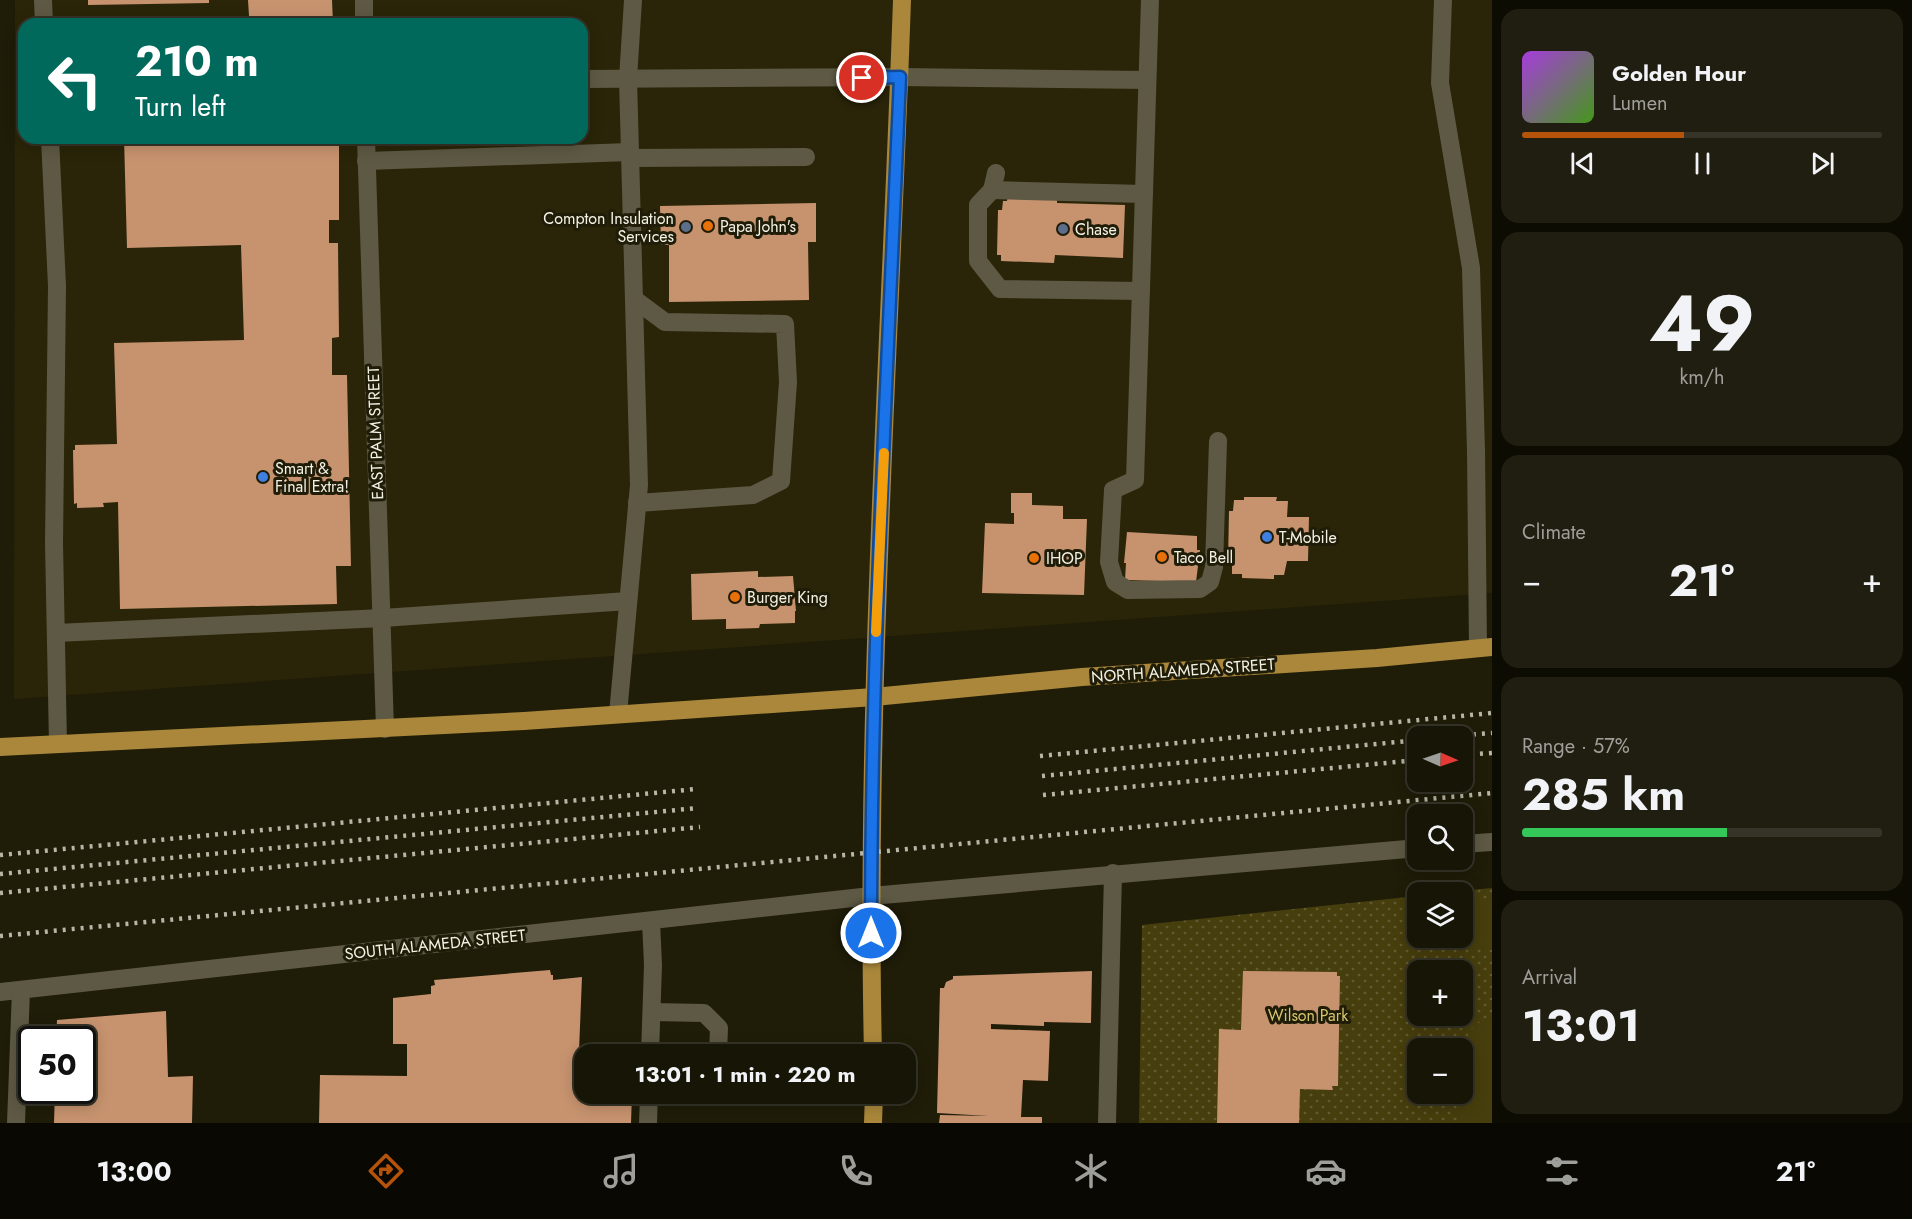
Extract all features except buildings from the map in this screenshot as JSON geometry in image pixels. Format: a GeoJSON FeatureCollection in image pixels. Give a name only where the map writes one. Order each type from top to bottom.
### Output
{"type":"FeatureCollection","features":[{"type":"Feature","properties":{"kind":"main road"},"geometry":{"type":"LineString","coordinates":[[873,1044],[871,896],[874,697],[902,0]]}},
{"type":"Feature","properties":{"kind":"main road","name":"NORTH ALAMEDA STREET"},"geometry":{"type":"LineString","coordinates":[[874,697],[1082,677],[1377,658],[1485,647]]}},
{"type":"Feature","properties":{"kind":"main road"},"geometry":{"type":"LineString","coordinates":[[0,747],[385,729],[874,697]]}},
{"type":"Feature","properties":{"kind":"main road"},"geometry":{"type":"LineString","coordinates":[[873,1123],[874,1104]]}},
{"type":"Feature","properties":{"kind":"street"},"geometry":{"type":"LineString","coordinates":[[43,0],[44,18]]}},
{"type":"Feature","properties":{"kind":"street"},"geometry":{"type":"LineString","coordinates":[[364,0],[364,18]]}},
{"type":"Feature","properties":{"kind":"street"},"geometry":{"type":"LineString","coordinates":[[618,714],[639,485],[628,79],[633,0]]}},
{"type":"Feature","properties":{"kind":"street"},"geometry":{"type":"LineString","coordinates":[[1150,0],[1135,480],[1113,490],[1109,562],[1115,582],[1128,590],[1200,589],[1210,582],[1214,567],[1218,441]]}},
{"type":"Feature","properties":{"kind":"street"},"geometry":{"type":"LineString","coordinates":[[1443,0],[1440,82],[1471,268],[1485,647]]}},
{"type":"Feature","properties":{"kind":"street"},"geometry":{"type":"LineString","coordinates":[[588,79],[900,77],[1148,80]]}},
{"type":"Feature","properties":{"kind":"street"},"geometry":{"type":"LineString","coordinates":[[50,144],[57,286],[54,543],[58,744]]}},
{"type":"Feature","properties":{"kind":"street","name":"EAST PALM STREET"},"geometry":{"type":"LineString","coordinates":[[366,144],[385,729]]}},
{"type":"Feature","properties":{"kind":"street"},"geometry":{"type":"LineString","coordinates":[[366,161],[630,155],[806,157]]}},
{"type":"Feature","properties":{"kind":"street"},"geometry":{"type":"LineString","coordinates":[[1141,291],[1000,289],[978,261],[978,205],[994,182],[1144,194]]}},
{"type":"Feature","properties":{"kind":"street"},"geometry":{"type":"LineString","coordinates":[[634,299],[665,322],[785,324],[788,382],[781,481],[753,495],[637,503]]}},
{"type":"Feature","properties":{"kind":"street"},"geometry":{"type":"LineString","coordinates":[[56,633],[383,618],[628,602]]}},
{"type":"Feature","properties":{"kind":"street"},"geometry":{"type":"LineString","coordinates":[[1473,843],[1492,842]]}},
{"type":"Feature","properties":{"kind":"street"},"geometry":{"type":"LineString","coordinates":[[871,896],[1407,849]]}},
{"type":"Feature","properties":{"kind":"street"},"geometry":{"type":"LineString","coordinates":[[1107,1123],[1113,873]]}},
{"type":"Feature","properties":{"kind":"street","name":"SOUTH ALAMEDA STREET"},"geometry":{"type":"LineString","coordinates":[[0,992],[871,896]]}},
{"type":"Feature","properties":{"kind":"street"},"geometry":{"type":"LineString","coordinates":[[650,1044],[653,965],[651,921]]}},
{"type":"Feature","properties":{"kind":"street"},"geometry":{"type":"LineString","coordinates":[[16,1123],[21,990]]}},
{"type":"Feature","properties":{"kind":"street"},"geometry":{"type":"LineString","coordinates":[[652,1012],[704,1014],[719,1028],[718,1044]]}},
{"type":"Feature","properties":{"kind":"street"},"geometry":{"type":"LineString","coordinates":[[648,1123],[649,1104]]}},
{"type":"Feature","properties":{"kind":"shaded area"},"geometry":{"type":"Polygon","coordinates":[[[15,0],[1492,0],[1492,593],[14,699],[15,0]]]}},
{"type":"Feature","properties":{"kind":"green space","name":"Wilson Park"},"geometry":{"type":"Polygon","coordinates":[[[1492,888],[1492,1123],[1139,1123],[1142,925],[1407,897],[1407,948],[1473,948],[1473,890],[1492,888]]]}},
{"type":"Feature","properties":{"kind":"green space"},"geometry":{"type":"Polygon","coordinates":[[[1492,900],[1492,948],[1468,949],[1473,948],[1473,901],[1492,900]]]}},
{"type":"Feature","properties":{"kind":"green space"},"geometry":{"type":"Polygon","coordinates":[[[1492,1016],[1492,1123],[1460,1123],[1458,1119],[1460,1104],[1473,1104],[1473,1038],[1466,1038],[1475,1025],[1492,1016]]]}},
{"type":"Feature","properties":{"kind":"railway"},"geometry":{"type":"LineString","coordinates":[[1040,756],[1492,713]]}},
{"type":"Feature","properties":{"kind":"railway"},"geometry":{"type":"LineString","coordinates":[[1473,735],[1492,733]]}},
{"type":"Feature","properties":{"kind":"railway"},"geometry":{"type":"LineString","coordinates":[[1042,776],[1407,741]]}},
{"type":"Feature","properties":{"kind":"railway"},"geometry":{"type":"LineString","coordinates":[[1473,754],[1492,753]]}},
{"type":"Feature","properties":{"kind":"railway"},"geometry":{"type":"LineString","coordinates":[[1043,795],[1407,761]]}},
{"type":"Feature","properties":{"kind":"railway"},"geometry":{"type":"LineString","coordinates":[[0,855],[696,789]]}},
{"type":"Feature","properties":{"kind":"railway"},"geometry":{"type":"LineString","coordinates":[[0,936],[1492,793]]}},
{"type":"Feature","properties":{"kind":"railway"},"geometry":{"type":"LineString","coordinates":[[0,874],[698,808]]}},
{"type":"Feature","properties":{"kind":"railway"},"geometry":{"type":"LineString","coordinates":[[0,893],[700,827]]}},
{"type":"Feature","properties":{"kind":"slow traffic"},"geometry":{"type":"LineString","coordinates":[[876,632],[884,453]]}},
{"type":"Feature","properties":{"kind":"place","name":"Papa John's"},"geometry":{"type":"Point","coordinates":[708,226]}},
{"type":"Feature","properties":{"kind":"place","name":"Compton Insulation Services"},"geometry":{"type":"Point","coordinates":[686,227]}},
{"type":"Feature","properties":{"kind":"place","name":"Chase"},"geometry":{"type":"Point","coordinates":[1063,229]}},
{"type":"Feature","properties":{"kind":"place","name":"Smart & Final Extra!"},"geometry":{"type":"Point","coordinates":[263,477]}},
{"type":"Feature","properties":{"kind":"place","name":"T-Mobile"},"geometry":{"type":"Point","coordinates":[1267,537]}},
{"type":"Feature","properties":{"kind":"place","name":"Taco Bell"},"geometry":{"type":"Point","coordinates":[1162,557]}},
{"type":"Feature","properties":{"kind":"place","name":"IHOP"},"geometry":{"type":"Point","coordinates":[1034,558]}},
{"type":"Feature","properties":{"kind":"place","name":"Burger King"},"geometry":{"type":"Point","coordinates":[735,597]}},
{"type":"Feature","properties":{"kind":"route"},"geometry":{"type":"LineString","coordinates":[[862,78],[900,77],[874,697],[870,825],[871,933]]}}]}
